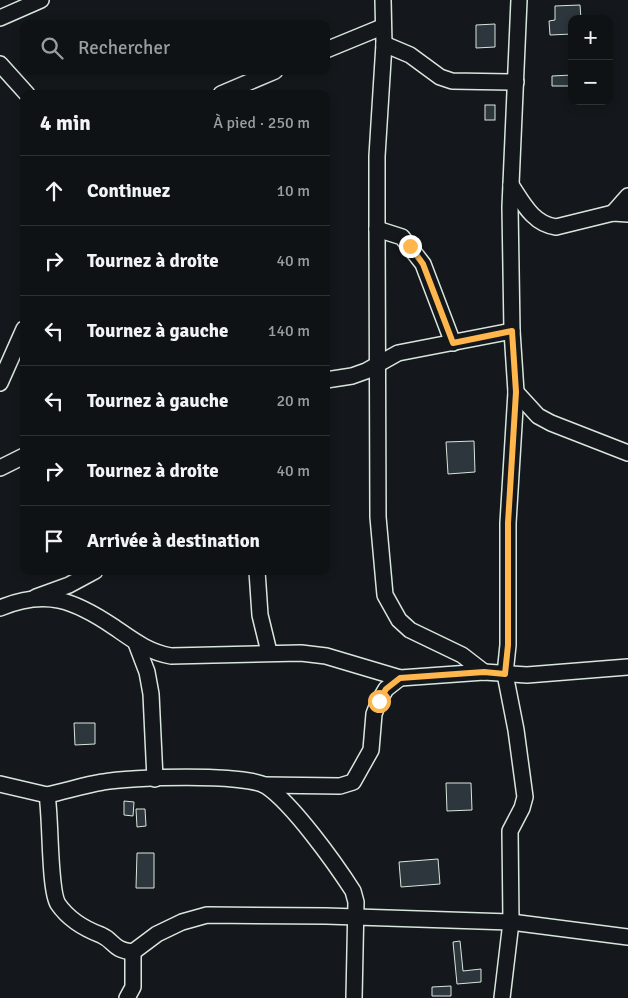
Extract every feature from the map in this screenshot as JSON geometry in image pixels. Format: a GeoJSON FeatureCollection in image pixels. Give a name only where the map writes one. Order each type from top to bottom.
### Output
{"type":"FeatureCollection","features":[{"type":"Feature","properties":{"kind":"street"},"geometry":{"type":"LineString","coordinates":[[0,18],[41,0]]}},
{"type":"Feature","properties":{"kind":"street"},"geometry":{"type":"LineString","coordinates":[[383,0],[382,27],[384,44],[377,156],[377,229],[378,516],[385,595],[398,620],[410,630],[462,655],[484,672]]}},
{"type":"Feature","properties":{"kind":"street"},"geometry":{"type":"LineString","coordinates":[[499,996],[511,922],[510,831],[522,808],[525,786],[505,674],[508,645],[508,523],[516,392],[512,331],[511,185],[519,0]]}},
{"type":"Feature","properties":{"kind":"street"},"geometry":{"type":"LineString","coordinates":[[330,48],[382,27]]}},
{"type":"Feature","properties":{"kind":"street"},"geometry":{"type":"LineString","coordinates":[[384,44],[410,55],[440,77],[452,81],[516,82]]}},
{"type":"Feature","properties":{"kind":"street"},"geometry":{"type":"LineString","coordinates":[[0,64],[23,90]]}},
{"type":"Feature","properties":{"kind":"street"},"geometry":{"type":"LineString","coordinates":[[230,90],[266,75]]}},
{"type":"Feature","properties":{"kind":"street"},"geometry":{"type":"LineString","coordinates":[[511,185],[535,220],[546,226],[556,227],[621,213],[628,196]]}},
{"type":"Feature","properties":{"kind":"street"},"geometry":{"type":"LineString","coordinates":[[377,229],[402,237],[423,264],[453,343]]}},
{"type":"Feature","properties":{"kind":"street"},"geometry":{"type":"LineString","coordinates":[[330,379],[352,376],[398,353],[512,331]]}},
{"type":"Feature","properties":{"kind":"street"},"geometry":{"type":"LineString","coordinates":[[0,383],[20,338]]}},
{"type":"Feature","properties":{"kind":"street"},"geometry":{"type":"LineString","coordinates":[[516,392],[538,416],[550,423],[628,453]]}},
{"type":"Feature","properties":{"kind":"street"},"geometry":{"type":"LineString","coordinates":[[0,468],[20,458]]}},
{"type":"Feature","properties":{"kind":"street"},"geometry":{"type":"LineString","coordinates":[[0,608],[69,585],[87,575]]}},
{"type":"Feature","properties":{"kind":"street"},"geometry":{"type":"LineString","coordinates":[[257,575],[260,615],[269,652]]}},
{"type":"Feature","properties":{"kind":"street"},"geometry":{"type":"LineString","coordinates":[[33,598],[78,605],[154,653],[171,656],[269,652],[326,656],[400,678],[484,672],[527,675],[628,667]]}},
{"type":"Feature","properties":{"kind":"street"},"geometry":{"type":"LineString","coordinates":[[136,643],[147,672],[151,694],[155,779]]}},
{"type":"Feature","properties":{"kind":"street"},"geometry":{"type":"LineString","coordinates":[[0,784],[47,795],[105,782],[155,779],[225,779],[246,780],[264,785],[340,786],[353,782],[371,750],[374,714],[379,701],[386,689],[400,678]]}},
{"type":"Feature","properties":{"kind":"street"},"geometry":{"type":"LineString","coordinates":[[264,785],[288,805],[353,891],[356,902],[354,998]]}},
{"type":"Feature","properties":{"kind":"street"},"geometry":{"type":"LineString","coordinates":[[47,795],[51,818],[53,891],[58,904],[87,930],[103,936],[118,949],[133,952],[157,934],[182,922],[207,915],[355,916],[511,922],[628,937]]}},
{"type":"Feature","properties":{"kind":"street"},"geometry":{"type":"LineString","coordinates":[[127,998],[132,987],[133,952]]}},
{"type":"Feature","properties":{"kind":"building"},"geometry":{"type":"Polygon","coordinates":[[[580,5],[581,15],[568,15],[568,34],[550,35],[549,21],[555,20],[555,6],[580,5]]]}},
{"type":"Feature","properties":{"kind":"building"},"geometry":{"type":"Polygon","coordinates":[[[495,24],[495,47],[476,48],[476,25],[495,24]]]}},
{"type":"Feature","properties":{"kind":"building"},"geometry":{"type":"Polygon","coordinates":[[[568,75],[568,86],[552,86],[552,76],[568,75]]]}},
{"type":"Feature","properties":{"kind":"building"},"geometry":{"type":"Polygon","coordinates":[[[485,105],[495,105],[495,120],[485,120],[485,105]]]}},
{"type":"Feature","properties":{"kind":"building"},"geometry":{"type":"Polygon","coordinates":[[[474,441],[475,472],[448,474],[446,442],[474,441]]]}},
{"type":"Feature","properties":{"kind":"building"},"geometry":{"type":"Polygon","coordinates":[[[74,723],[95,723],[95,744],[75,745],[74,723]]]}},
{"type":"Feature","properties":{"kind":"building"},"geometry":{"type":"Polygon","coordinates":[[[446,783],[471,783],[472,810],[447,811],[446,783]]]}},
{"type":"Feature","properties":{"kind":"building"},"geometry":{"type":"Polygon","coordinates":[[[124,801],[134,802],[133,816],[124,815],[124,801]]]}},
{"type":"Feature","properties":{"kind":"building"},"geometry":{"type":"Polygon","coordinates":[[[136,809],[145,809],[146,826],[137,827],[136,809]]]}},
{"type":"Feature","properties":{"kind":"building"},"geometry":{"type":"Polygon","coordinates":[[[137,853],[154,853],[154,888],[136,888],[137,853]]]}},
{"type":"Feature","properties":{"kind":"building"},"geometry":{"type":"Polygon","coordinates":[[[438,859],[440,884],[401,887],[399,862],[438,859]]]}},
{"type":"Feature","properties":{"kind":"building"},"geometry":{"type":"Polygon","coordinates":[[[460,941],[463,971],[481,969],[481,982],[457,984],[453,942],[460,941]]]}},
{"type":"Feature","properties":{"kind":"building"},"geometry":{"type":"Polygon","coordinates":[[[451,986],[451,996],[432,996],[432,987],[451,986]]]}},
{"type":"Feature","properties":{"kind":"route"},"geometry":{"type":"LineString","coordinates":[[379,701],[386,689],[400,678],[484,672],[505,674],[508,645],[508,523],[516,392],[512,331],[453,343],[423,264],[410,246]]}}]}
